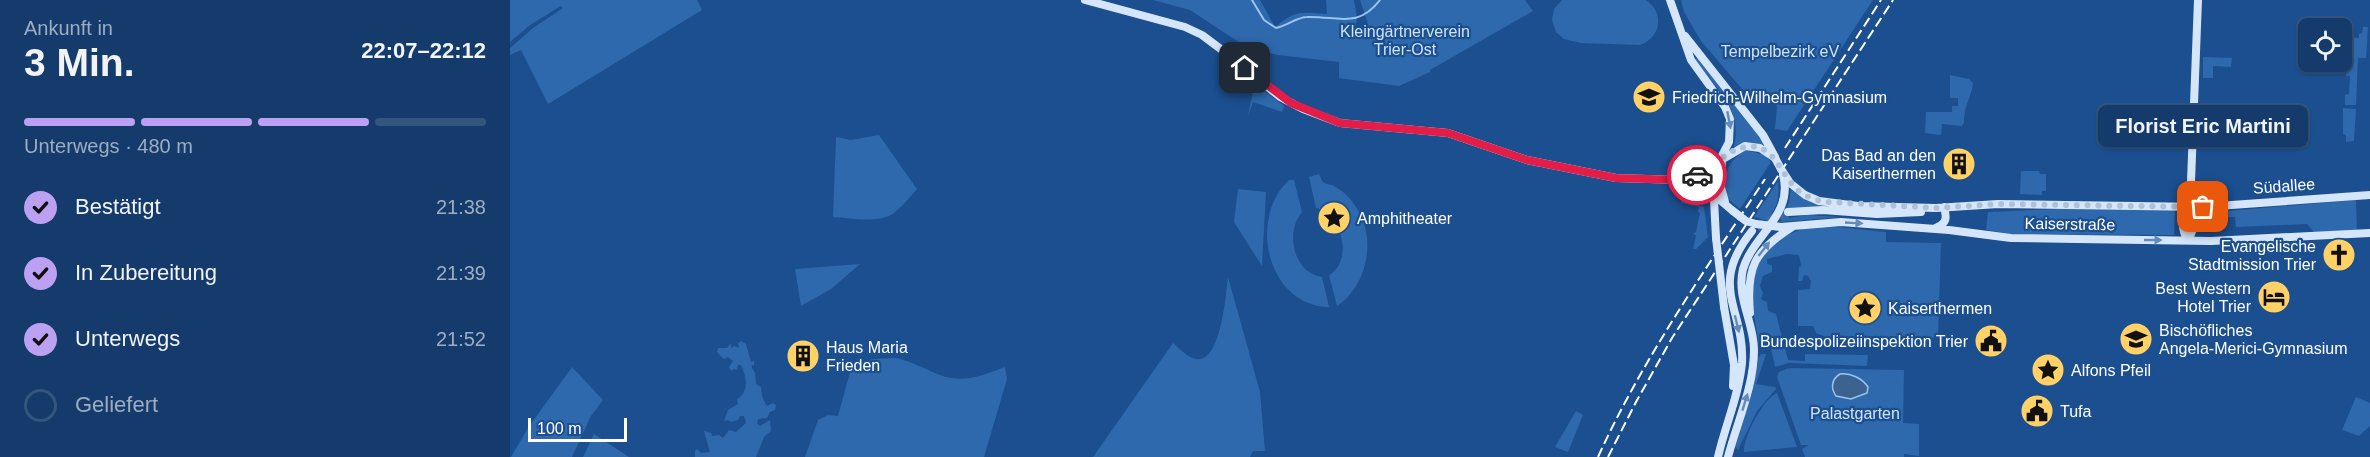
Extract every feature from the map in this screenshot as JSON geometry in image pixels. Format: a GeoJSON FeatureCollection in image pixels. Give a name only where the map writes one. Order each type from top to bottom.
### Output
{"type":"FeatureCollection","features":[{"type":"Feature","properties":{"kind":"main road"},"geometry":{"type":"LineString","coordinates":[[1085,0],[1185,27],[1202,35],[1281,97],[1340,123],[1448,133],[1527,160],[1600,176],[1680,180],[1713,193],[1754,228],[1770,227]]}},
{"type":"Feature","properties":{"kind":"main road"},"geometry":{"type":"LineString","coordinates":[[1670,0],[1691,60],[1730,115],[1730,138],[1714,173],[1713,193],[1724,307],[1734,365],[1732,391],[1734,398]]}},
{"type":"Feature","properties":{"kind":"main road"},"geometry":{"type":"LineString","coordinates":[[2188,240],[2183,223],[2190,207],[2198,0]]}},
{"type":"Feature","properties":{"kind":"main road"},"geometry":{"type":"LineString","coordinates":[[1683,34],[1763,135],[1771,146],[1775,158],[1797,189],[1819,201],[1913,210]]}},
{"type":"Feature","properties":{"kind":"main road"},"geometry":{"type":"LineString","coordinates":[[1680,180],[1703,172],[1742,147],[1749,146],[1763,150],[1775,158]]}},
{"type":"Feature","properties":{"kind":"main road"},"geometry":{"type":"LineString","coordinates":[[1722,158],[1721,187],[1726,204]]}},
{"type":"Feature","properties":{"kind":"main road"},"geometry":{"type":"LineString","coordinates":[[1754,345],[1741,291],[1742,273],[1748,256],[1781,208],[1785,194],[1782,169]]}},
{"type":"Feature","properties":{"kind":"main road","name":"Südallee"},"geometry":{"type":"LineString","coordinates":[[1913,210],[1998,204],[2190,207],[2370,195]]}},
{"type":"Feature","properties":{"kind":"main road"},"geometry":{"type":"LineString","coordinates":[[1936,228],[1943,225],[1946,219],[1940,208]]}},
{"type":"Feature","properties":{"kind":"main road"},"geometry":{"type":"LineString","coordinates":[[1788,212],[1806,210],[1866,214],[1913,210]]}},
{"type":"Feature","properties":{"kind":"main road"},"geometry":{"type":"LineString","coordinates":[[1913,210],[1916,227]]}},
{"type":"Feature","properties":{"kind":"main road","name":"Kaiserstraße"},"geometry":{"type":"LineString","coordinates":[[1770,227],[1842,222],[1936,228],[2011,238],[2188,240],[2370,233]]}},
{"type":"Feature","properties":{"kind":"main road"},"geometry":{"type":"LineString","coordinates":[[1728,457],[1753,372],[1754,345],[1748,291],[1750,276],[1767,243],[1792,226]]}},
{"type":"Feature","properties":{"kind":"main road"},"geometry":{"type":"LineString","coordinates":[[1718,457],[1738,385],[1742,359],[1730,296],[1730,281],[1736,255],[1754,228]]}},
{"type":"Feature","properties":{"kind":"green space"},"geometry":{"type":"Polygon","coordinates":[[[510,0],[697,0],[702,10],[548,104],[521,50],[510,55],[510,48],[533,28],[563,8],[561,6],[530,25],[510,42],[510,0]]]}},
{"type":"Feature","properties":{"kind":"green space","name":"Kleingärtnerverein Trier-Ost"},"geometry":{"type":"Polygon","coordinates":[[[1153,0],[1260,0],[1275,27],[1299,13],[1327,14],[1326,0],[1354,0],[1357,18],[1355,30],[1362,30],[1368,24],[1360,0],[1525,0],[1533,11],[1430,72],[1399,86],[1339,78],[1339,62],[1278,55],[1248,48],[1190,10],[1153,0]]]}},
{"type":"Feature","properties":{"kind":"green space"},"geometry":{"type":"Polygon","coordinates":[[[1562,0],[1646,0],[1656,11],[1658,24],[1656,31],[1640,45],[1581,43],[1564,39],[1556,32],[1552,20],[1554,9],[1562,0]]]}},
{"type":"Feature","properties":{"kind":"green space","name":"Tempelbezirk eV"},"geometry":{"type":"Polygon","coordinates":[[[1681,0],[1873,0],[1787,131],[1775,129],[1777,106],[1742,89],[1701,41],[1684,12],[1681,0]]]}},
{"type":"Feature","properties":{"kind":"green space"},"geometry":{"type":"Polygon","coordinates":[[[2363,27],[2368,27],[2366,58],[2358,58],[2356,105],[2345,105],[2345,95],[2349,94],[2350,76],[2346,76],[2346,72],[2352,72],[2352,38],[2359,38],[2359,34],[2362,33],[2363,27]]]}},
{"type":"Feature","properties":{"kind":"green space"},"geometry":{"type":"Polygon","coordinates":[[[2203,57],[2232,58],[2231,67],[2213,66],[2213,78],[2203,78],[2203,57]]]}},
{"type":"Feature","properties":{"kind":"green space"},"geometry":{"type":"Polygon","coordinates":[[[1698,58],[1753,124],[1765,145],[1748,142],[1734,147],[1736,133],[1731,109],[1719,89],[1695,59],[1698,58]]]}},
{"type":"Feature","properties":{"kind":"green space"},"geometry":{"type":"Polygon","coordinates":[[[1950,75],[1969,79],[1973,83],[1964,123],[1962,126],[1942,124],[1941,135],[1925,133],[1926,112],[1952,112],[1952,106],[1958,106],[1958,98],[1950,98],[1950,75]]]}},
{"type":"Feature","properties":{"kind":"green space"},"geometry":{"type":"Polygon","coordinates":[[[1254,86],[1259,87],[1284,106],[1282,112],[1253,102],[1248,116],[1254,86]]]}},
{"type":"Feature","properties":{"kind":"green space"},"geometry":{"type":"Polygon","coordinates":[[[2343,108],[2356,109],[2354,141],[2346,142],[2346,135],[2343,134],[2343,108]]]}},
{"type":"Feature","properties":{"kind":"green space"},"geometry":{"type":"Polygon","coordinates":[[[879,135],[917,189],[900,208],[888,216],[864,220],[833,217],[836,137],[851,140],[879,135]]]}},
{"type":"Feature","properties":{"kind":"green space"},"geometry":{"type":"Polygon","coordinates":[[[1746,150],[1765,155],[1771,162],[1740,209],[1727,198],[1725,183],[1730,164],[1746,150]]]}},
{"type":"Feature","properties":{"kind":"green space"},"geometry":{"type":"Polygon","coordinates":[[[2021,171],[2039,171],[2040,174],[2046,174],[2046,191],[2042,191],[2042,195],[2020,194],[2021,171]]]}},
{"type":"Feature","properties":{"kind":"green space"},"geometry":{"type":"Polygon","coordinates":[[[1319,174],[1324,183],[1332,185],[1349,197],[1361,215],[1366,229],[1366,258],[1363,272],[1348,297],[1337,306],[1329,275],[1337,268],[1341,259],[1342,239],[1333,219],[1316,208],[1309,177],[1319,174]]]}},
{"type":"Feature","properties":{"kind":"green space"},"geometry":{"type":"Polygon","coordinates":[[[1289,180],[1294,180],[1302,212],[1294,230],[1295,251],[1304,268],[1322,277],[1329,307],[1308,303],[1291,292],[1278,277],[1270,258],[1267,237],[1269,216],[1276,197],[1289,180]]]}},
{"type":"Feature","properties":{"kind":"green space"},"geometry":{"type":"Polygon","coordinates":[[[1778,181],[1779,192],[1773,212],[1765,220],[1754,217],[1778,181]]]}},
{"type":"Feature","properties":{"kind":"green space"},"geometry":{"type":"Polygon","coordinates":[[[1238,189],[1266,192],[1262,266],[1234,222],[1238,189]]]}},
{"type":"Feature","properties":{"kind":"green space"},"geometry":{"type":"Polygon","coordinates":[[[1791,189],[1812,203],[1837,208],[1804,207],[1787,210],[1789,218],[1807,215],[1840,217],[1780,222],[1789,202],[1791,189]]]}},
{"type":"Feature","properties":{"kind":"green space"},"geometry":{"type":"Polygon","coordinates":[[[1683,191],[1699,194],[1700,206],[1704,207],[1708,237],[1696,249],[1693,249],[1696,235],[1693,234],[1696,232],[1699,207],[1681,203],[1683,191]]]}},
{"type":"Feature","properties":{"kind":"green space"},"geometry":{"type":"Polygon","coordinates":[[[2356,200],[2357,232],[2314,232],[2307,224],[2236,227],[2235,217],[2207,218],[2204,213],[2356,200]]]}},
{"type":"Feature","properties":{"kind":"green space"},"geometry":{"type":"Polygon","coordinates":[[[2058,209],[2175,210],[2174,235],[2011,234],[1986,230],[1988,212],[2058,209]]]}},
{"type":"Feature","properties":{"kind":"green space"},"geometry":{"type":"Polygon","coordinates":[[[1828,226],[1886,232],[1886,242],[1941,243],[1938,338],[1861,336],[1858,348],[1825,347],[1826,337],[1816,333],[1813,326],[1798,326],[1798,290],[1810,289],[1811,281],[1808,276],[1804,275],[1802,281],[1798,281],[1801,266],[1799,255],[1787,254],[1767,259],[1767,264],[1772,265],[1772,272],[1763,276],[1760,286],[1763,293],[1761,299],[1767,302],[1768,311],[1776,314],[1788,360],[1805,361],[1805,354],[1868,355],[1867,366],[1789,363],[1775,367],[1771,348],[1759,344],[1752,295],[1757,269],[1767,252],[1782,238],[1803,229],[1828,226]]]}},
{"type":"Feature","properties":{"kind":"green space"},"geometry":{"type":"Polygon","coordinates":[[[860,264],[831,289],[801,306],[795,269],[860,264]]]}},
{"type":"Feature","properties":{"kind":"green space"},"geometry":{"type":"Polygon","coordinates":[[[1228,277],[1260,392],[1265,451],[1253,451],[1250,457],[1093,457],[1173,343],[1187,355],[1196,359],[1204,358],[1211,351],[1221,326],[1228,277]]]}},
{"type":"Feature","properties":{"kind":"green space"},"geometry":{"type":"Polygon","coordinates":[[[741,341],[746,344],[751,362],[754,361],[754,365],[751,366],[755,373],[756,384],[761,387],[765,403],[767,406],[773,403],[776,405],[775,410],[770,412],[767,418],[758,419],[757,423],[760,426],[770,420],[771,431],[764,437],[756,457],[695,457],[697,449],[701,453],[710,452],[704,431],[711,433],[712,436],[719,435],[723,438],[729,430],[736,432],[746,423],[744,416],[731,422],[724,421],[728,410],[738,404],[737,399],[744,392],[745,378],[741,365],[738,365],[737,370],[731,371],[729,367],[733,361],[728,357],[724,359],[717,352],[718,348],[727,348],[731,343],[731,348],[734,346],[739,348],[738,343],[741,341]]]}},
{"type":"Feature","properties":{"kind":"green space"},"geometry":{"type":"Polygon","coordinates":[[[1761,354],[1766,354],[1756,384],[1776,389],[1757,411],[1738,450],[1735,446],[1752,393],[1761,354]]]}},
{"type":"Feature","properties":{"kind":"green space"},"geometry":{"type":"Polygon","coordinates":[[[895,358],[957,379],[989,373],[1005,367],[1007,379],[984,457],[805,457],[818,420],[828,415],[838,416],[852,365],[873,359],[895,358]]]}},
{"type":"Feature","properties":{"kind":"green space"},"geometry":{"type":"Polygon","coordinates":[[[572,367],[603,400],[591,416],[572,457],[511,457],[528,428],[572,367]]]}},
{"type":"Feature","properties":{"kind":"green space","name":"Palastgarten"},"geometry":{"type":"Polygon","coordinates":[[[1789,368],[1790,370],[1790,368],[1904,370],[1903,423],[1919,424],[1919,456],[1904,454],[1904,457],[1805,457],[1802,449],[1809,445],[1801,445],[1777,377],[1779,372],[1789,368]]]}},
{"type":"Feature","properties":{"kind":"green space"},"geometry":{"type":"Polygon","coordinates":[[[1777,393],[1797,447],[1744,452],[1747,437],[1760,410],[1777,393]]]}},
{"type":"Feature","properties":{"kind":"green space"},"geometry":{"type":"Polygon","coordinates":[[[2356,397],[2370,403],[2370,426],[2359,436],[2342,430],[2356,397]]]}},
{"type":"Feature","properties":{"kind":"green space"},"geometry":{"type":"Polygon","coordinates":[[[1576,411],[1583,415],[1568,452],[1555,447],[1576,411]]]}},
{"type":"Feature","properties":{"kind":"green space"},"geometry":{"type":"Polygon","coordinates":[[[594,434],[629,457],[583,457],[594,434]]]}},
{"type":"Feature","properties":{"kind":"shaded area"},"geometry":{"type":"Polygon","coordinates":[[[1840,374],[1852,375],[1859,379],[1868,387],[1867,393],[1851,399],[1836,396],[1833,384],[1835,378],[1840,374]]]}},
{"type":"Feature","properties":{"kind":"waterway"},"geometry":{"type":"LineString","coordinates":[[1252,0],[1264,20],[1276,28],[1303,17],[1355,18],[1364,15],[1380,0]]}},
{"type":"Feature","properties":{"kind":"tunnel"},"geometry":{"type":"LineString","coordinates":[[1757,228],[1772,218],[1788,212]]}},
{"type":"Feature","properties":{"kind":"railway"},"geometry":{"type":"LineString","coordinates":[[1785,148],[1881,0]]}},
{"type":"Feature","properties":{"kind":"railway"},"geometry":{"type":"LineString","coordinates":[[1608,457],[1672,338],[1893,0]]}},
{"type":"Feature","properties":{"kind":"railway"},"geometry":{"type":"LineString","coordinates":[[1598,457],[1655,349],[1765,179]]}},
{"type":"Feature","properties":{"kind":"way so far"},"geometry":{"type":"LineString","coordinates":[[1697,175],[1738,149],[1749,146],[1766,151],[1775,158],[1790,183],[1800,192],[1819,201],[1858,206],[1936,208],[1998,204],[2203,207]]}},
{"type":"Feature","properties":{"kind":"place","name":"Friedrich-Wilhelm-Gymnasium"},"geometry":{"type":"Point","coordinates":[1649,97]}},
{"type":"Feature","properties":{"kind":"place","name":"Das Bad an den Kaiserthermen"},"geometry":{"type":"Point","coordinates":[1959,164]}},
{"type":"Feature","properties":{"kind":"place","name":"Florist Eric Martini"},"geometry":{"type":"Point","coordinates":[2203,207]}},
{"type":"Feature","properties":{"kind":"place","name":"Amphitheater"},"geometry":{"type":"Point","coordinates":[1334,218]}},
{"type":"Feature","properties":{"kind":"place","name":"Evangelische Stadtmission Trier"},"geometry":{"type":"Point","coordinates":[2339,255]}},
{"type":"Feature","properties":{"kind":"place","name":"Best Western Hotel Trier"},"geometry":{"type":"Point","coordinates":[2274,297]}},
{"type":"Feature","properties":{"kind":"place","name":"Kaiserthermen"},"geometry":{"type":"Point","coordinates":[1865,308]}},
{"type":"Feature","properties":{"kind":"place","name":"Bischöfliches Angela-Merici-Gymnasium"},"geometry":{"type":"Point","coordinates":[2136,339]}},
{"type":"Feature","properties":{"kind":"place","name":"Bundespolizeiinspektion Trier"},"geometry":{"type":"Point","coordinates":[1991,341]}},
{"type":"Feature","properties":{"kind":"place","name":"Haus Maria Frieden"},"geometry":{"type":"Point","coordinates":[803,356]}},
{"type":"Feature","properties":{"kind":"place","name":"Alfons Pfeil"},"geometry":{"type":"Point","coordinates":[2048,370]}},
{"type":"Feature","properties":{"kind":"place","name":"Tufa"},"geometry":{"type":"Point","coordinates":[2037,411]}},
{"type":"Feature","properties":{"kind":"route"},"geometry":{"type":"LineString","coordinates":[[1245,68],[1291,103],[1340,123],[1378,128],[1430,129],[1527,160],[1600,176],[1680,180],[1697,175]]}}]}
